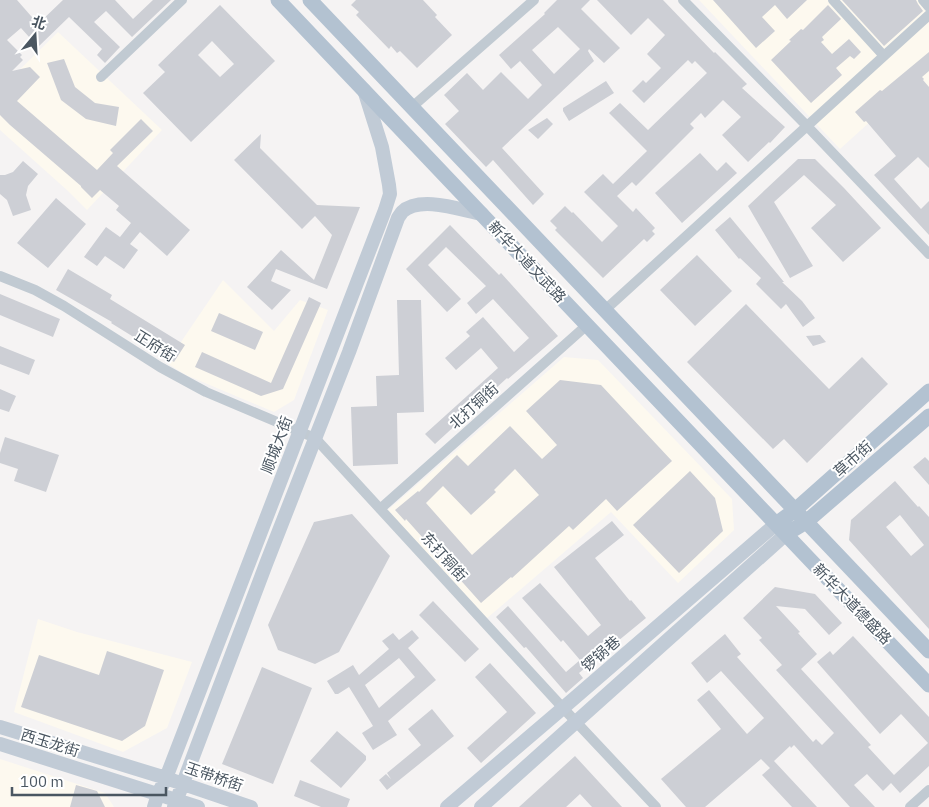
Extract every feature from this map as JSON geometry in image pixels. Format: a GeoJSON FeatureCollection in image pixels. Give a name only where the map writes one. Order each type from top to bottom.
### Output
{"type":"FeatureCollection","features":[{"type":"Feature","properties":{"kind":"main road","name":"新华大道文武路"},"geometry":{"type":"LineString","coordinates":[[278,0],[781,529]]}},
{"type":"Feature","properties":{"kind":"main road","name":"新华大道文武路"},"geometry":{"type":"LineString","coordinates":[[310,0],[795,510]]}},
{"type":"Feature","properties":{"kind":"main road","name":"顺城大街"},"geometry":{"type":"LineString","coordinates":[[156,800],[386,210],[390,194],[389,185],[382,147],[364,90]]}},
{"type":"Feature","properties":{"kind":"main road"},"geometry":{"type":"LineString","coordinates":[[175,803],[349,352],[398,218],[408,208],[428,204],[482,214]]}},
{"type":"Feature","properties":{"kind":"main road","name":"草市街"},"geometry":{"type":"LineString","coordinates":[[781,529],[795,510],[929,391]]}},
{"type":"Feature","properties":{"kind":"main road","name":"草市街"},"geometry":{"type":"LineString","coordinates":[[781,529],[806,522],[929,416]]}},
{"type":"Feature","properties":{"kind":"main road","name":"新华大道德盛路"},"geometry":{"type":"LineString","coordinates":[[795,510],[929,651]]}},
{"type":"Feature","properties":{"kind":"main road"},"geometry":{"type":"LineString","coordinates":[[481,807],[576,722],[781,529]]}},
{"type":"Feature","properties":{"kind":"main road","name":"新华大道德盛路"},"geometry":{"type":"LineString","coordinates":[[781,529],[929,685]]}},
{"type":"Feature","properties":{"kind":"main road","name":"锣锅巷"},"geometry":{"type":"LineString","coordinates":[[447,807],[563,708],[781,529]]}},
{"type":"Feature","properties":{"kind":"main road","name":"西玉龙街"},"geometry":{"type":"LineString","coordinates":[[0,727],[166,778]]}},
{"type":"Feature","properties":{"kind":"main road","name":"西玉龙街"},"geometry":{"type":"LineString","coordinates":[[0,744],[156,800],[198,807]]}},
{"type":"Feature","properties":{"kind":"main road","name":"玉带桥街"},"geometry":{"type":"LineString","coordinates":[[166,778],[251,807]]}},
{"type":"Feature","properties":{"kind":"street"},"geometry":{"type":"LineString","coordinates":[[101,77],[182,0]]}},
{"type":"Feature","properties":{"kind":"street"},"geometry":{"type":"LineString","coordinates":[[412,107],[534,0]]}},
{"type":"Feature","properties":{"kind":"street"},"geometry":{"type":"LineString","coordinates":[[683,0],[929,254]]}},
{"type":"Feature","properties":{"kind":"street"},"geometry":{"type":"LineString","coordinates":[[833,0],[884,56]]}},
{"type":"Feature","properties":{"kind":"street"},"geometry":{"type":"LineString","coordinates":[[923,0],[929,7]]}},
{"type":"Feature","properties":{"kind":"street"},"geometry":{"type":"LineString","coordinates":[[605,310],[929,15]]}},
{"type":"Feature","properties":{"kind":"street","name":"正府街"},"geometry":{"type":"LineString","coordinates":[[1,279],[34,290],[64,306],[180,379],[299,432]]}},
{"type":"Feature","properties":{"kind":"street","name":"北打铜街"},"geometry":{"type":"LineString","coordinates":[[380,509],[587,325]]}},
{"type":"Feature","properties":{"kind":"street","name":"东打铜街"},"geometry":{"type":"LineString","coordinates":[[299,432],[315,438],[656,807]]}},
{"type":"Feature","properties":{"kind":"street"},"geometry":{"type":"LineString","coordinates":[[910,807],[929,790]]}},
{"type":"Feature","properties":{"kind":"shaded area"},"geometry":{"type":"Polygon","coordinates":[[[699,0],[929,0],[929,111],[893,101],[840,149],[699,0]]]}},
{"type":"Feature","properties":{"kind":"shaded area"},"geometry":{"type":"Polygon","coordinates":[[[58,32],[162,130],[87,210],[0,130],[0,89],[58,32]]]}},
{"type":"Feature","properties":{"kind":"shaded area"},"geometry":{"type":"Polygon","coordinates":[[[223,280],[274,331],[300,300],[328,310],[294,400],[274,412],[186,375],[168,364],[223,280]]]}},
{"type":"Feature","properties":{"kind":"shaded area"},"geometry":{"type":"Polygon","coordinates":[[[564,357],[598,360],[732,499],[734,530],[678,583],[611,512],[486,619],[388,510],[564,357]]]}},
{"type":"Feature","properties":{"kind":"shaded area"},"geometry":{"type":"Polygon","coordinates":[[[38,619],[77,632],[192,662],[167,728],[123,752],[14,712],[38,619]]]}},
{"type":"Feature","properties":{"kind":"shaded area"},"geometry":{"type":"Polygon","coordinates":[[[0,759],[105,793],[114,807],[0,807],[0,759]]]}},
{"type":"Feature","properties":{"kind":"building"},"geometry":{"type":"Polygon","coordinates":[[[0,0],[17,0],[38,24],[63,0],[115,0],[133,19],[153,0],[171,0],[132,37],[106,11],[94,22],[120,47],[105,63],[97,55],[102,49],[69,17],[38,47],[21,28],[7,40],[22,55],[20,57],[23,60],[12,71],[30,67],[40,77],[17,101],[97,170],[113,153],[110,150],[141,119],[153,131],[117,166],[190,230],[167,256],[140,232],[130,244],[138,250],[124,269],[105,256],[97,266],[84,257],[106,227],[120,237],[131,223],[116,210],[119,206],[100,190],[92,198],[81,186],[0,115],[0,0]]]}},
{"type":"Feature","properties":{"kind":"building"},"geometry":{"type":"Polygon","coordinates":[[[356,0],[423,0],[437,15],[435,17],[452,35],[417,68],[400,51],[397,53],[391,46],[389,49],[356,15],[359,12],[351,5],[356,0]]]}},
{"type":"Feature","properties":{"kind":"building"},"geometry":{"type":"Polygon","coordinates":[[[557,0],[590,0],[581,9],[620,48],[604,63],[589,49],[588,51],[594,61],[502,148],[544,194],[533,205],[493,160],[486,167],[445,124],[459,111],[444,95],[467,73],[483,90],[501,72],[528,99],[542,85],[520,61],[511,69],[499,55],[557,0]],[[558,27],[532,50],[554,74],[580,49],[558,27]]]}},
{"type":"Feature","properties":{"kind":"building"},"geometry":{"type":"Polygon","coordinates":[[[597,0],[663,0],[747,84],[742,88],[785,127],[748,162],[722,135],[741,117],[723,100],[705,118],[701,113],[690,124],[694,128],[636,186],[632,182],[617,196],[633,212],[636,208],[655,228],[652,231],[655,234],[647,242],[644,239],[603,278],[555,230],[557,228],[550,221],[565,206],[602,242],[618,226],[584,192],[603,174],[613,184],[647,151],[609,113],[620,103],[648,130],[707,73],[695,61],[692,64],[688,60],[644,103],[632,91],[643,80],[646,83],[661,68],[647,54],[665,35],[648,18],[631,35],[597,0]]]}},
{"type":"Feature","properties":{"kind":"building"},"geometry":{"type":"Polygon","coordinates":[[[713,0],[807,0],[787,19],[775,5],[762,17],[775,31],[756,48],[713,0]]]}},
{"type":"Feature","properties":{"kind":"building"},"geometry":{"type":"Polygon","coordinates":[[[842,0],[916,0],[923,11],[884,46],[842,0]]]}},
{"type":"Feature","properties":{"kind":"building"},"geometry":{"type":"Polygon","coordinates":[[[220,5],[275,61],[191,142],[143,93],[165,72],[158,65],[220,5]],[[212,41],[198,55],[220,77],[234,64],[212,41]]]}},
{"type":"Feature","properties":{"kind":"building"},"geometry":{"type":"Polygon","coordinates":[[[828,5],[841,19],[822,37],[824,40],[821,42],[832,54],[849,39],[861,52],[854,59],[850,56],[836,68],[842,75],[811,103],[771,60],[791,41],[789,40],[801,29],[803,30],[828,5]]]}},
{"type":"Feature","properties":{"kind":"building"},"geometry":{"type":"Polygon","coordinates":[[[929,52],[929,71],[922,77],[929,87],[929,168],[918,157],[894,179],[921,209],[929,201],[929,235],[874,175],[896,156],[866,121],[864,122],[855,112],[929,52]]]}},
{"type":"Feature","properties":{"kind":"building"},"geometry":{"type":"Polygon","coordinates":[[[64,59],[75,87],[95,103],[119,107],[116,126],[86,119],[61,100],[47,63],[64,59]]]}},
{"type":"Feature","properties":{"kind":"building"},"geometry":{"type":"Polygon","coordinates":[[[606,81],[614,93],[569,121],[563,108],[606,81]]]}},
{"type":"Feature","properties":{"kind":"building"},"geometry":{"type":"Polygon","coordinates":[[[547,118],[553,124],[538,139],[528,130],[547,118]]]}},
{"type":"Feature","properties":{"kind":"building"},"geometry":{"type":"Polygon","coordinates":[[[261,134],[260,148],[317,205],[360,207],[327,289],[276,269],[271,281],[291,290],[272,310],[247,287],[281,250],[314,280],[332,235],[315,216],[302,229],[234,160],[261,134]]]}},
{"type":"Feature","properties":{"kind":"building"},"geometry":{"type":"Polygon","coordinates":[[[700,153],[717,171],[726,162],[737,173],[682,223],[655,193],[700,153]]]}},
{"type":"Feature","properties":{"kind":"building"},"geometry":{"type":"Polygon","coordinates":[[[798,159],[815,159],[881,228],[843,262],[811,228],[836,205],[804,175],[774,202],[813,266],[790,278],[748,206],[798,159]]]}},
{"type":"Feature","properties":{"kind":"building"},"geometry":{"type":"Polygon","coordinates":[[[23,161],[38,174],[28,186],[26,195],[31,210],[13,216],[7,200],[0,194],[0,175],[13,172],[23,161]]]}},
{"type":"Feature","properties":{"kind":"building"},"geometry":{"type":"Polygon","coordinates":[[[56,198],[86,224],[48,268],[17,243],[56,198]]]}},
{"type":"Feature","properties":{"kind":"building"},"geometry":{"type":"Polygon","coordinates":[[[730,217],[784,282],[782,282],[802,301],[815,318],[803,327],[786,304],[781,309],[756,284],[761,278],[739,259],[715,230],[730,217]]]}},
{"type":"Feature","properties":{"kind":"building"},"geometry":{"type":"Polygon","coordinates":[[[450,225],[499,275],[501,273],[558,336],[507,378],[435,444],[425,434],[498,368],[481,348],[456,370],[445,358],[470,336],[466,332],[483,317],[514,352],[529,338],[493,299],[476,314],[467,303],[486,286],[446,247],[428,265],[461,299],[447,312],[406,269],[450,225]]]}},
{"type":"Feature","properties":{"kind":"building"},"geometry":{"type":"Polygon","coordinates":[[[697,255],[732,291],[695,326],[660,290],[697,255]]]}},
{"type":"Feature","properties":{"kind":"building"},"geometry":{"type":"Polygon","coordinates":[[[68,269],[112,295],[110,299],[185,345],[174,362],[112,322],[56,290],[68,269]]]}},
{"type":"Feature","properties":{"kind":"building"},"geometry":{"type":"Polygon","coordinates":[[[0,294],[60,319],[53,337],[0,315],[0,294]]]}},
{"type":"Feature","properties":{"kind":"building"},"geometry":{"type":"Polygon","coordinates":[[[309,297],[321,303],[283,389],[261,396],[195,367],[202,352],[271,383],[309,297]]]}},
{"type":"Feature","properties":{"kind":"building"},"geometry":{"type":"Polygon","coordinates":[[[397,300],[421,300],[424,412],[397,413],[398,464],[353,466],[351,407],[377,406],[376,376],[399,375],[397,300]]]}},
{"type":"Feature","properties":{"kind":"building"},"geometry":{"type":"Polygon","coordinates":[[[746,304],[829,389],[862,357],[888,384],[807,463],[784,439],[773,449],[687,362],[746,304]]]}},
{"type":"Feature","properties":{"kind":"building"},"geometry":{"type":"Polygon","coordinates":[[[219,313],[263,332],[255,350],[211,331],[219,313]]]}},
{"type":"Feature","properties":{"kind":"building"},"geometry":{"type":"Polygon","coordinates":[[[820,335],[826,342],[813,346],[806,336],[820,335]]]}},
{"type":"Feature","properties":{"kind":"building"},"geometry":{"type":"Polygon","coordinates":[[[0,346],[35,360],[29,375],[0,364],[0,346]]]}},
{"type":"Feature","properties":{"kind":"building"},"geometry":{"type":"Polygon","coordinates":[[[560,380],[601,385],[672,461],[617,511],[606,499],[573,530],[569,526],[512,578],[481,603],[406,519],[405,521],[395,510],[419,492],[457,455],[468,466],[510,426],[542,459],[557,445],[526,411],[560,380]],[[515,469],[494,490],[496,492],[471,515],[443,486],[426,503],[472,555],[539,495],[515,469]]]}},
{"type":"Feature","properties":{"kind":"building"},"geometry":{"type":"Polygon","coordinates":[[[0,389],[16,396],[9,412],[0,409],[0,389]]]}},
{"type":"Feature","properties":{"kind":"building"},"geometry":{"type":"Polygon","coordinates":[[[5,437],[59,455],[46,492],[14,481],[18,469],[0,463],[0,453],[5,437]]]}},
{"type":"Feature","properties":{"kind":"building"},"geometry":{"type":"Polygon","coordinates":[[[925,457],[929,461],[929,485],[913,467],[925,457]]]}},
{"type":"Feature","properties":{"kind":"building"},"geometry":{"type":"Polygon","coordinates":[[[690,471],[715,498],[723,531],[679,573],[633,525],[690,471]]]}},
{"type":"Feature","properties":{"kind":"building"},"geometry":{"type":"Polygon","coordinates":[[[895,481],[929,517],[929,629],[849,540],[851,520],[895,481]],[[900,515],[886,527],[911,556],[924,545],[900,515]]]}},
{"type":"Feature","properties":{"kind":"building"},"geometry":{"type":"Polygon","coordinates":[[[352,514],[390,556],[339,652],[315,664],[278,650],[268,625],[314,522],[352,514]]]}},
{"type":"Feature","properties":{"kind":"building"},"geometry":{"type":"Polygon","coordinates":[[[612,521],[624,535],[595,558],[646,618],[579,673],[583,678],[566,693],[526,647],[524,648],[496,617],[508,606],[566,672],[580,660],[563,640],[561,642],[522,598],[540,583],[588,636],[601,625],[554,567],[612,521]]]}},
{"type":"Feature","properties":{"kind":"building"},"geometry":{"type":"Polygon","coordinates":[[[775,587],[815,594],[842,623],[829,635],[805,609],[776,606],[817,654],[801,669],[871,745],[868,747],[894,775],[928,743],[901,714],[880,734],[817,662],[830,651],[833,655],[853,636],[929,717],[929,766],[900,793],[891,783],[883,791],[867,774],[854,785],[875,807],[850,807],[794,745],[791,748],[790,746],[774,761],[817,807],[792,807],[762,775],[770,768],[761,759],[705,807],[686,807],[661,779],[721,729],[697,700],[709,690],[747,734],[764,718],[721,671],[707,683],[691,663],[725,634],[741,654],[737,657],[813,742],[816,739],[822,745],[834,733],[776,670],[782,665],[759,640],[762,638],[743,618],[775,587]]]}},
{"type":"Feature","properties":{"kind":"building"},"geometry":{"type":"Polygon","coordinates":[[[433,601],[479,649],[465,662],[419,615],[433,601]]]}},
{"type":"Feature","properties":{"kind":"building"},"geometry":{"type":"Polygon","coordinates":[[[412,630],[419,638],[408,648],[436,680],[388,721],[397,735],[373,750],[362,733],[373,726],[349,687],[335,694],[327,681],[353,665],[359,675],[389,649],[382,641],[393,633],[399,640],[412,630]],[[399,658],[365,685],[379,708],[415,677],[399,658]]]}},
{"type":"Feature","properties":{"kind":"building"},"geometry":{"type":"Polygon","coordinates":[[[107,651],[164,670],[145,726],[122,741],[21,707],[39,655],[99,675],[107,651]]]}},
{"type":"Feature","properties":{"kind":"building"},"geometry":{"type":"Polygon","coordinates":[[[490,663],[536,713],[481,763],[467,748],[507,712],[475,677],[490,663]]]}},
{"type":"Feature","properties":{"kind":"building"},"geometry":{"type":"Polygon","coordinates":[[[262,667],[312,688],[273,784],[222,764],[262,667]]]}},
{"type":"Feature","properties":{"kind":"building"},"geometry":{"type":"Polygon","coordinates":[[[432,709],[454,736],[387,790],[379,780],[386,774],[391,779],[387,773],[421,745],[408,729],[432,709]]]}},
{"type":"Feature","properties":{"kind":"building"},"geometry":{"type":"Polygon","coordinates":[[[337,731],[366,756],[366,760],[341,788],[310,761],[337,731]]]}},
{"type":"Feature","properties":{"kind":"building"},"geometry":{"type":"Polygon","coordinates":[[[575,756],[622,807],[592,807],[580,794],[566,807],[519,807],[575,756]]]}},
{"type":"Feature","properties":{"kind":"building"},"geometry":{"type":"Polygon","coordinates":[[[300,780],[350,799],[347,807],[321,807],[294,796],[300,780]]]}},
{"type":"Feature","properties":{"kind":"building"},"geometry":{"type":"Polygon","coordinates":[[[76,785],[97,791],[105,807],[70,807],[76,785]]]}}]}
